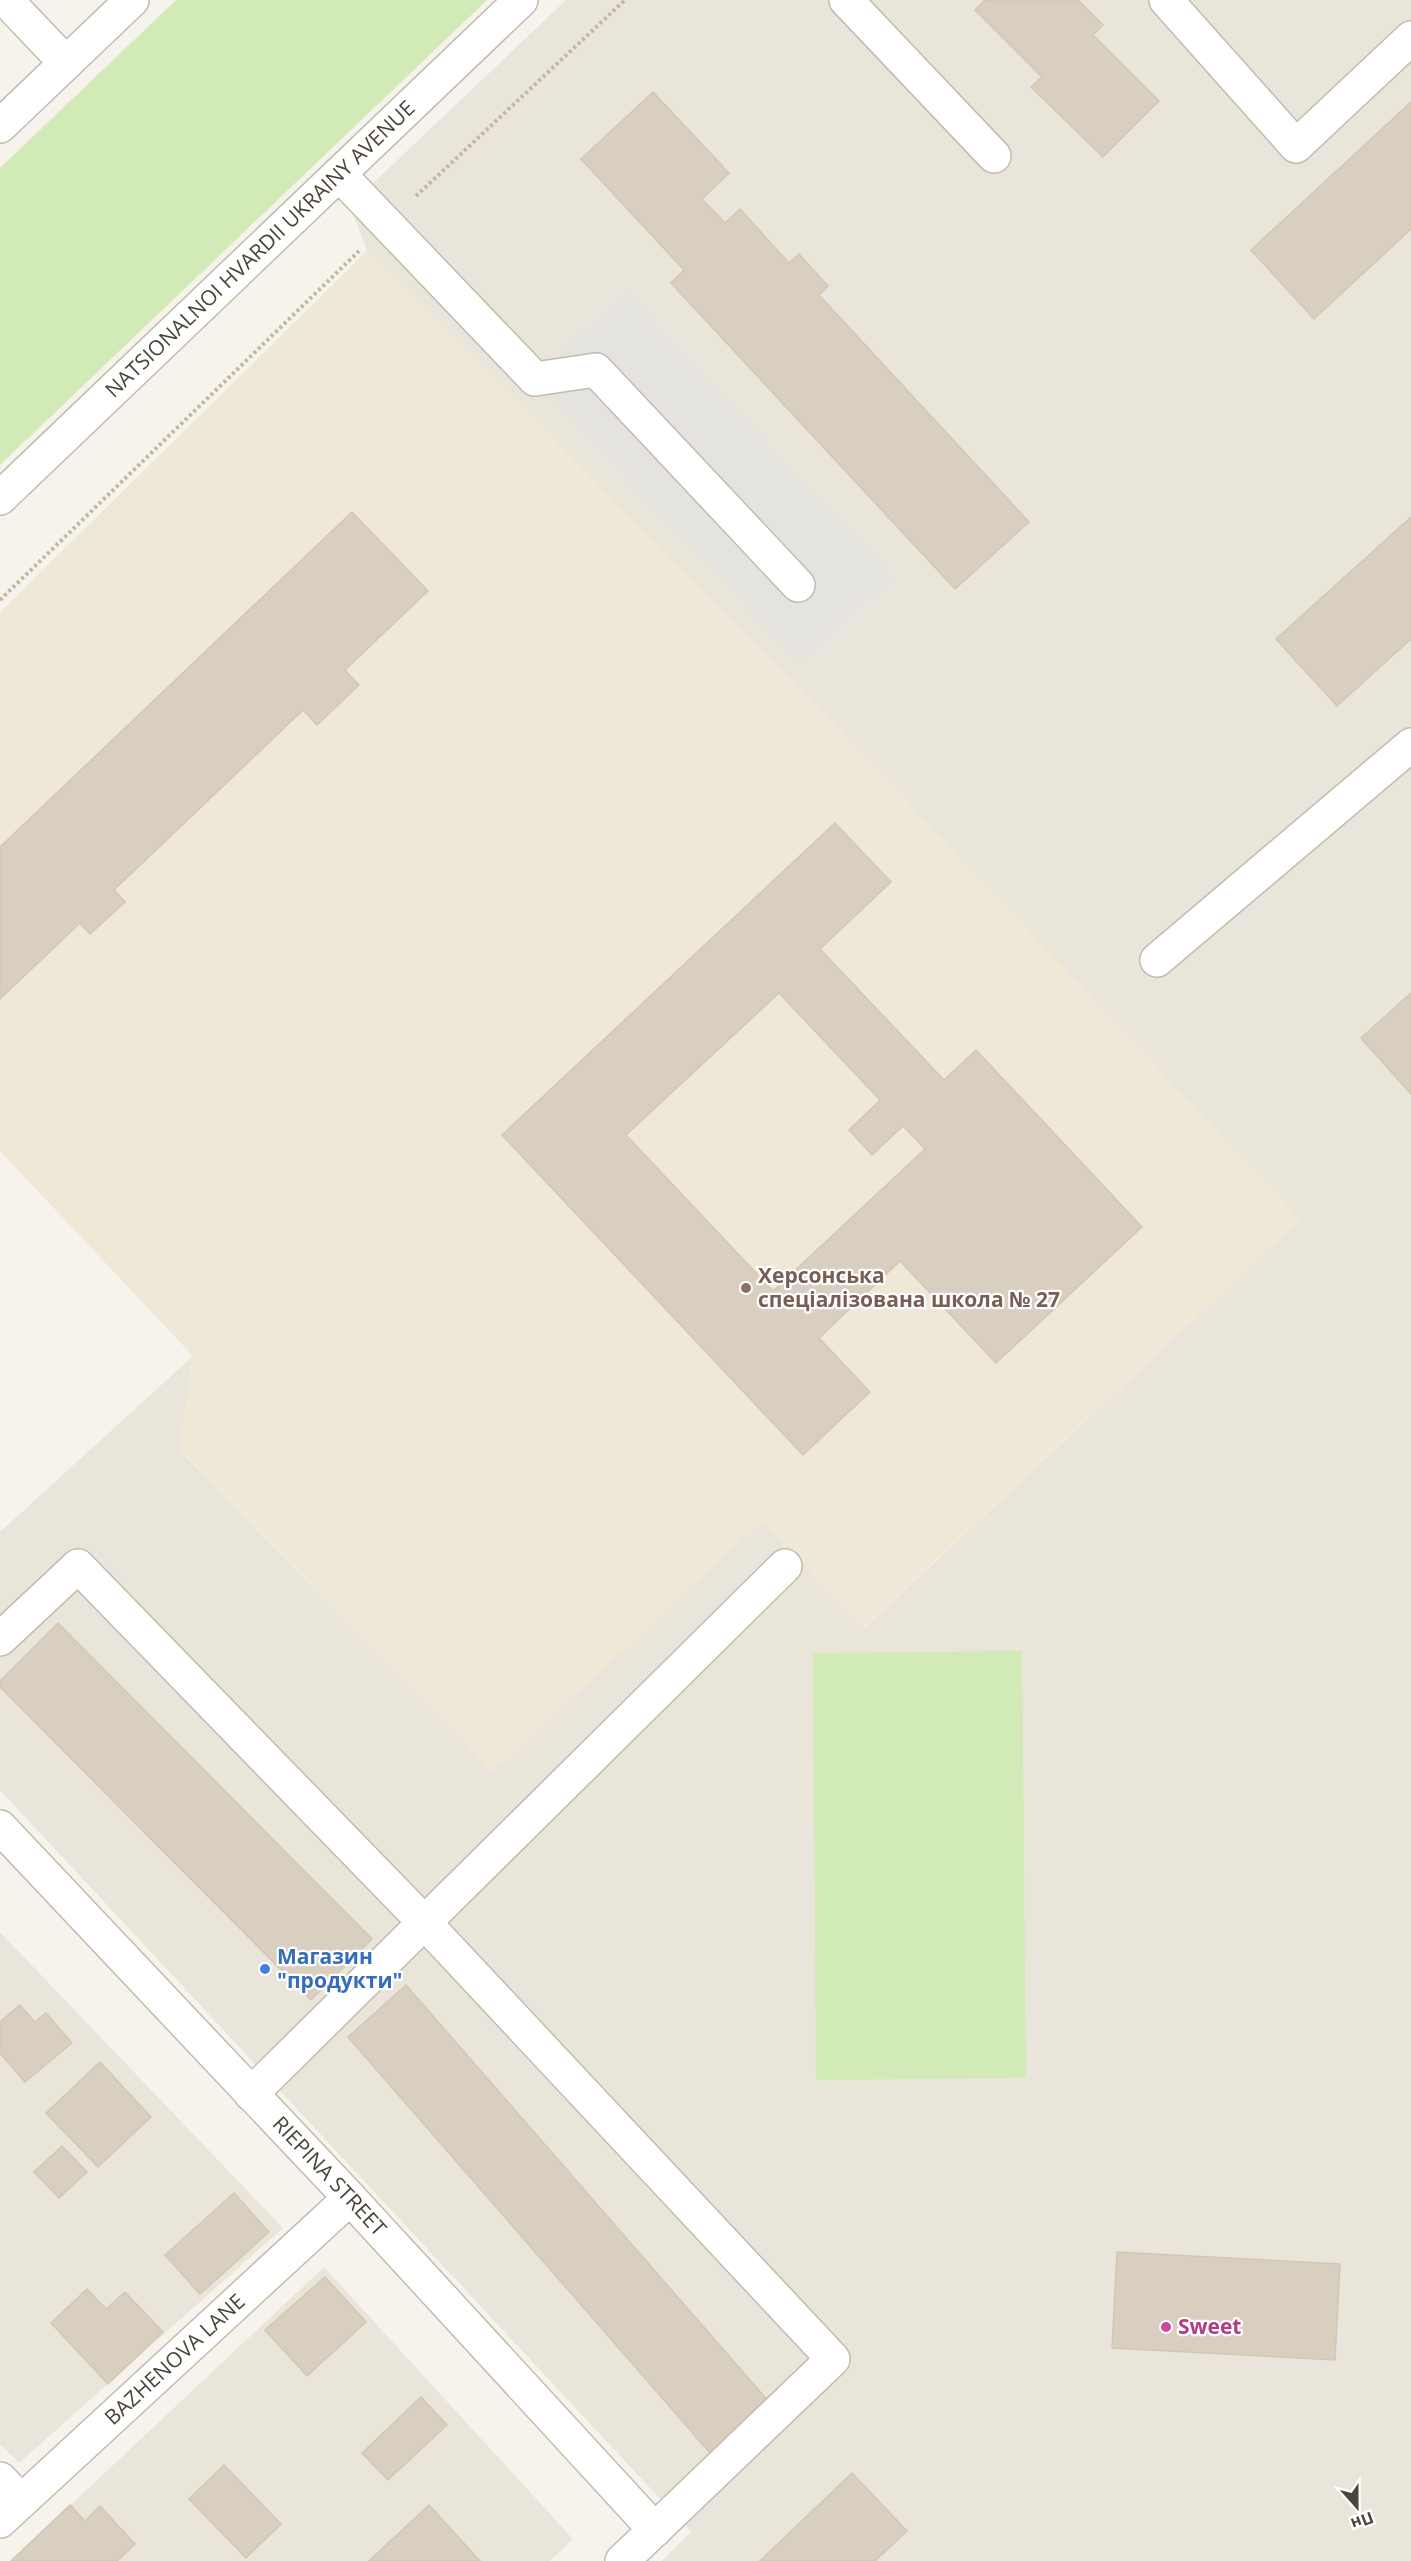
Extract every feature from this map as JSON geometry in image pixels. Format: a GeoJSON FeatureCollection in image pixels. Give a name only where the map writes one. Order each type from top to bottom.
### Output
{"type":"FeatureCollection","features":[{"type":"Feature","properties":{"kind":"street"},"geometry":{"type":"LineString","coordinates":[[6,0],[66,63]]}},
{"type":"Feature","properties":{"kind":"street"},"geometry":{"type":"LineString","coordinates":[[0,126],[132,0]]}},
{"type":"Feature","properties":{"kind":"street","name":"NATSIONALNOI HVARDII UKRAINY AVENUE"},"geometry":{"type":"LineString","coordinates":[[0,498],[521,0]]}},
{"type":"Feature","properties":{"kind":"street"},"geometry":{"type":"LineString","coordinates":[[846,0],[994,156]]}},
{"type":"Feature","properties":{"kind":"street"},"geometry":{"type":"LineString","coordinates":[[1166,0],[1296,146],[1411,38]]}},
{"type":"Feature","properties":{"kind":"street"},"geometry":{"type":"LineString","coordinates":[[340,175],[535,379],[596,370],[798,585]]}},
{"type":"Feature","properties":{"kind":"street"},"geometry":{"type":"LineString","coordinates":[[1157,960],[1411,745]]}},
{"type":"Feature","properties":{"kind":"street"},"geometry":{"type":"LineString","coordinates":[[0,1639],[78,1566],[424,1922],[833,2359],[622,2561]]}},
{"type":"Feature","properties":{"kind":"street"},"geometry":{"type":"LineString","coordinates":[[251,2094],[785,1566]]}},
{"type":"Feature","properties":{"kind":"street","name":"RIEPINA STREET"},"geometry":{"type":"LineString","coordinates":[[0,1827],[350,2198],[655,2530]]}},
{"type":"Feature","properties":{"kind":"street","name":"BAZHENOVA LANE"},"geometry":{"type":"LineString","coordinates":[[7,2500],[350,2198]]}},
{"type":"Feature","properties":{"kind":"path"},"geometry":{"type":"LineString","coordinates":[[0,600],[387,224],[625,0]]}},
{"type":"Feature","properties":{"kind":"shaded area"},"geometry":{"type":"Polygon","coordinates":[[[566,0],[1411,0],[1411,2561],[662,2561],[691,2532],[0,1790],[0,1532],[193,1356],[180,1450],[493,1771],[762,1520],[864,1628],[1299,1220],[847,738],[367,251],[350,205],[566,0]]]}},
{"type":"Feature","properties":{"kind":"shaded area"},"geometry":{"type":"Polygon","coordinates":[[[367,251],[847,738],[1300,1219],[863,1628],[762,1521],[493,1772],[180,1449],[193,1356],[0,1151],[0,612],[367,251]]]}},
{"type":"Feature","properties":{"kind":"shaded area"},"geometry":{"type":"Polygon","coordinates":[[[626,294],[891,577],[800,662],[535,379],[626,294]]]}},
{"type":"Feature","properties":{"kind":"shaded area"},"geometry":{"type":"Polygon","coordinates":[[[0,1932],[283,2228],[19,2463],[0,2444],[0,1932]]]}},
{"type":"Feature","properties":{"kind":"shaded area"},"geometry":{"type":"Polygon","coordinates":[[[324,2267],[573,2539],[550,2561],[11,2561],[324,2267]]]}},
{"type":"Feature","properties":{"kind":"green space"},"geometry":{"type":"Polygon","coordinates":[[[176,0],[487,0],[0,465],[0,168],[176,0]]]}},
{"type":"Feature","properties":{"kind":"green space"},"geometry":{"type":"Polygon","coordinates":[[[1022,1651],[1026,2078],[816,2080],[813,1653],[1022,1651]]]}},
{"type":"Feature","properties":{"kind":"building"},"geometry":{"type":"Polygon","coordinates":[[[985,0],[1078,0],[1103,25],[1093,35],[1159,101],[1103,157],[1031,87],[1042,77],[975,10],[985,0]]]}},
{"type":"Feature","properties":{"kind":"building"},"geometry":{"type":"Polygon","coordinates":[[[653,92],[729,173],[702,199],[725,223],[740,209],[789,263],[799,254],[828,286],[819,295],[1029,522],[955,589],[671,283],[684,270],[581,159],[653,92]]]}},
{"type":"Feature","properties":{"kind":"building"},"geometry":{"type":"Polygon","coordinates":[[[1411,102],[1411,229],[1314,319],[1251,250],[1411,102]]]}},
{"type":"Feature","properties":{"kind":"building"},"geometry":{"type":"Polygon","coordinates":[[[352,512],[428,591],[345,670],[359,685],[317,725],[303,710],[114,890],[125,902],[90,934],[80,923],[0,999],[0,847],[352,512]]]}},
{"type":"Feature","properties":{"kind":"building"},"geometry":{"type":"Polygon","coordinates":[[[1411,517],[1411,639],[1337,706],[1276,639],[1411,517]]]}},
{"type":"Feature","properties":{"kind":"building"},"geometry":{"type":"Polygon","coordinates":[[[835,823],[891,882],[820,949],[944,1080],[976,1050],[1142,1227],[996,1363],[900,1261],[819,1338],[870,1392],[803,1455],[502,1135],[835,823]],[[779,993],[626,1135],[773,1291],[925,1149],[903,1126],[872,1155],[849,1130],[880,1100],[779,993]]]}},
{"type":"Feature","properties":{"kind":"building"},"geometry":{"type":"Polygon","coordinates":[[[1411,993],[1411,1094],[1361,1038],[1411,993]]]}},
{"type":"Feature","properties":{"kind":"building"},"geometry":{"type":"Polygon","coordinates":[[[58,1623],[372,1939],[311,2000],[0,1687],[0,1681],[58,1623]]]}},
{"type":"Feature","properties":{"kind":"building"},"geometry":{"type":"Polygon","coordinates":[[[406,1985],[769,2402],[710,2453],[348,2037],[406,1985]]]}},
{"type":"Feature","properties":{"kind":"building"},"geometry":{"type":"Polygon","coordinates":[[[20,2005],[35,2022],[46,2013],[72,2043],[25,2082],[0,2053],[0,2022],[20,2005]]]}},
{"type":"Feature","properties":{"kind":"building"},"geometry":{"type":"Polygon","coordinates":[[[100,2062],[151,2117],[98,2167],[46,2113],[100,2062]]]}},
{"type":"Feature","properties":{"kind":"building"},"geometry":{"type":"Polygon","coordinates":[[[62,2146],[87,2172],[59,2198],[34,2172],[62,2146]]]}},
{"type":"Feature","properties":{"kind":"building"},"geometry":{"type":"Polygon","coordinates":[[[234,2193],[269,2232],[200,2294],[165,2255],[234,2193]]]}},
{"type":"Feature","properties":{"kind":"building"},"geometry":{"type":"Polygon","coordinates":[[[1117,2252],[1340,2264],[1335,2360],[1112,2348],[1117,2252]]]}},
{"type":"Feature","properties":{"kind":"building"},"geometry":{"type":"Polygon","coordinates":[[[325,2277],[366,2322],[307,2376],[265,2330],[325,2277]]]}},
{"type":"Feature","properties":{"kind":"building"},"geometry":{"type":"Polygon","coordinates":[[[87,2289],[106,2309],[125,2292],[163,2332],[108,2384],[51,2323],[87,2289]]]}},
{"type":"Feature","properties":{"kind":"building"},"geometry":{"type":"Polygon","coordinates":[[[421,2397],[447,2425],[388,2480],[362,2453],[421,2397]]]}},
{"type":"Feature","properties":{"kind":"building"},"geometry":{"type":"Polygon","coordinates":[[[224,2465],[281,2524],[246,2558],[189,2499],[224,2465]]]}},
{"type":"Feature","properties":{"kind":"building"},"geometry":{"type":"Polygon","coordinates":[[[852,2473],[907,2531],[875,2561],[760,2561],[852,2473]]]}},
{"type":"Feature","properties":{"kind":"building"},"geometry":{"type":"Polygon","coordinates":[[[70,2505],[85,2521],[100,2506],[135,2544],[117,2561],[11,2561],[70,2505]]]}},
{"type":"Feature","properties":{"kind":"building"},"geometry":{"type":"Polygon","coordinates":[[[429,2505],[480,2561],[369,2561],[429,2505]]]}},
{"type":"Feature","properties":{"kind":"place","name":"Херсонська спеціалізована школа № 27"},"geometry":{"type":"Point","coordinates":[746,1288]}},
{"type":"Feature","properties":{"kind":"place","name":"Магазин \"продукти\""},"geometry":{"type":"Point","coordinates":[265,1969]}},
{"type":"Feature","properties":{"kind":"place","name":"Sweet"},"geometry":{"type":"Point","coordinates":[1166,2327]}}]}
